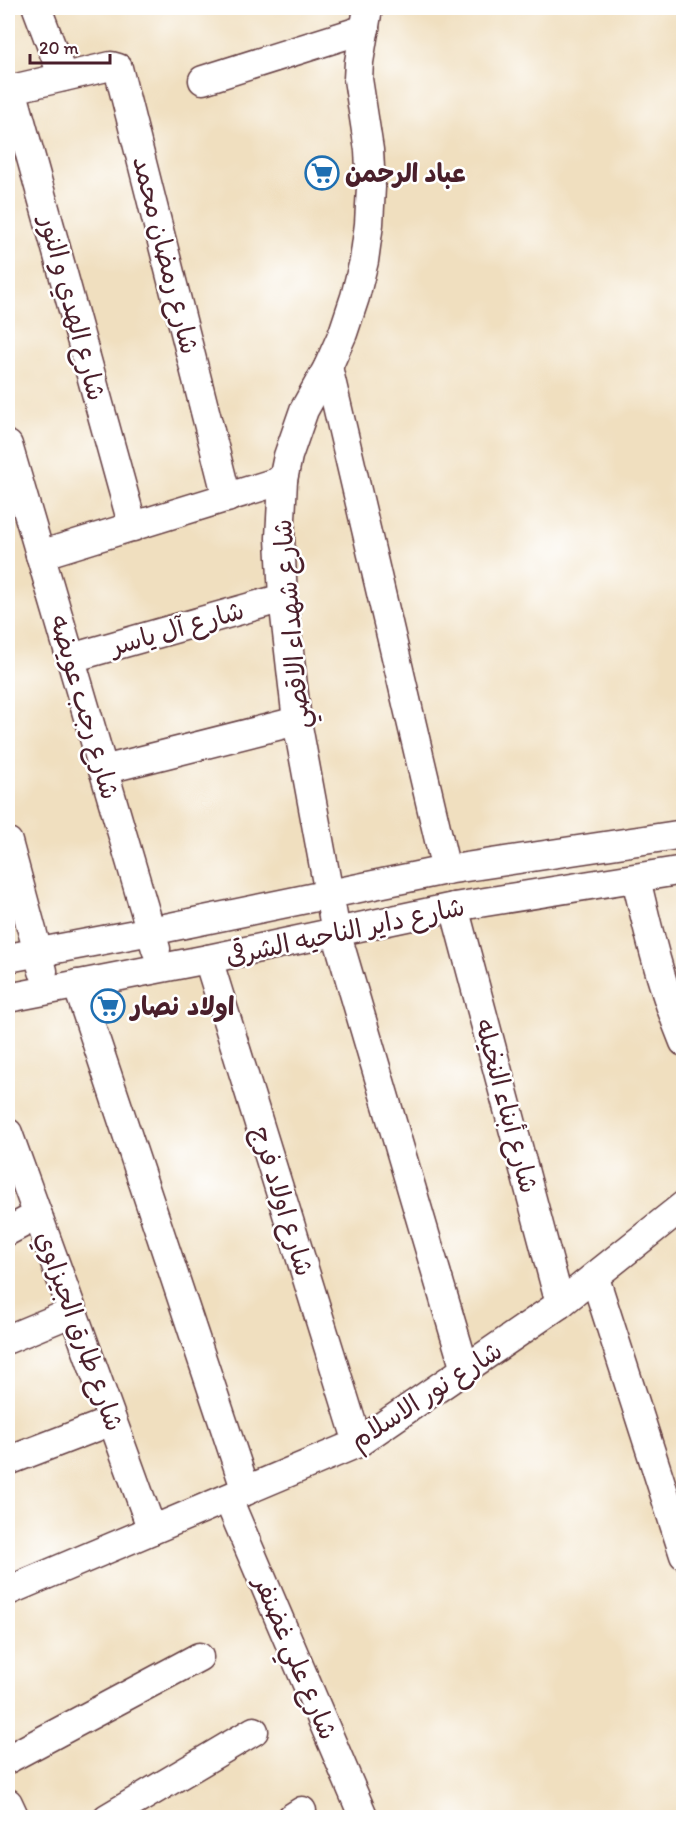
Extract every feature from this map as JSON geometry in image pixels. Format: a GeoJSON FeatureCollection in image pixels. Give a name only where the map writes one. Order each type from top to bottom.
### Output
{"type":"FeatureCollection","features":[{"type":"Feature","properties":{"kind":"street"},"geometry":{"type":"LineString","coordinates":[[37,8],[63,77]]}},
{"type":"Feature","properties":{"kind":"street"},"geometry":{"type":"LineString","coordinates":[[203,80],[366,18]]}},
{"type":"Feature","properties":{"kind":"street","name":"شارع شهداء الاقصي"},"geometry":{"type":"LineString","coordinates":[[366,18],[358,79],[369,150],[371,187],[364,261],[343,333],[328,367],[304,410],[288,456],[283,480],[280,538],[283,598],[297,721],[336,932],[465,1370]]}},
{"type":"Feature","properties":{"kind":"street","name":"شارع رمضان محمد"},"geometry":{"type":"LineString","coordinates":[[10,90],[111,66],[116,66],[119,70],[227,498]]}},
{"type":"Feature","properties":{"kind":"street","name":"شارع الهدي و النور"},"geometry":{"type":"LineString","coordinates":[[10,90],[133,527]]}},
{"type":"Feature","properties":{"kind":"street"},"geometry":{"type":"LineString","coordinates":[[328,367],[446,870]]}},
{"type":"Feature","properties":{"kind":"street","name":"شارع رجب عويضه"},"geometry":{"type":"LineString","coordinates":[[8,445],[162,968]]}},
{"type":"Feature","properties":{"kind":"street"},"geometry":{"type":"LineString","coordinates":[[40,555],[283,480]]}},
{"type":"Feature","properties":{"kind":"street","name":"شارع آل ياسر"},"geometry":{"type":"LineString","coordinates":[[70,658],[283,598]]}},
{"type":"Feature","properties":{"kind":"street"},"geometry":{"type":"LineString","coordinates":[[103,770],[297,721]]}},
{"type":"Feature","properties":{"kind":"street","name":"شارع داير الناحيه الشرقى"},"geometry":{"type":"LineString","coordinates":[[8,958],[446,870],[684,834]]}},
{"type":"Feature","properties":{"kind":"street"},"geometry":{"type":"LineString","coordinates":[[8,842],[48,990]]}},
{"type":"Feature","properties":{"kind":"street","name":"شارع داير الناحيه الشرقى"},"geometry":{"type":"LineString","coordinates":[[8,998],[454,907],[684,870]]}},
{"type":"Feature","properties":{"kind":"street"},"geometry":{"type":"LineString","coordinates":[[636,879],[656,963],[671,1012],[684,1042]]}},
{"type":"Feature","properties":{"kind":"street","name":"شارع أبناء النخيله"},"geometry":{"type":"LineString","coordinates":[[454,907],[560,1304]]}},
{"type":"Feature","properties":{"kind":"street","name":"شارع اولاد فرج"},"geometry":{"type":"LineString","coordinates":[[208,959],[358,1443]]}},
{"type":"Feature","properties":{"kind":"street","name":"شارع علي غضنفر"},"geometry":{"type":"LineString","coordinates":[[77,984],[237,1495],[364,1818]]}},
{"type":"Feature","properties":{"kind":"street","name":"شارع طارق الجيزاوي"},"geometry":{"type":"LineString","coordinates":[[8,1132],[152,1530]]}},
{"type":"Feature","properties":{"kind":"street","name":"شارع نور الاسلام"},"geometry":{"type":"LineString","coordinates":[[8,1592],[358,1443],[560,1304],[679,1213]]}},
{"type":"Feature","properties":{"kind":"street"},"geometry":{"type":"LineString","coordinates":[[8,1231],[38,1215]]}},
{"type":"Feature","properties":{"kind":"street"},"geometry":{"type":"LineString","coordinates":[[595,1278],[684,1555]]}},
{"type":"Feature","properties":{"kind":"street"},"geometry":{"type":"LineString","coordinates":[[8,1339],[73,1312]]}},
{"type":"Feature","properties":{"kind":"street"},"geometry":{"type":"LineString","coordinates":[[8,1461],[112,1421]]}},
{"type":"Feature","properties":{"kind":"street"},"geometry":{"type":"LineString","coordinates":[[8,1759],[200,1657]]}},
{"type":"Feature","properties":{"kind":"street"},"geometry":{"type":"LineString","coordinates":[[107,1818],[254,1731]]}},
{"type":"Feature","properties":{"kind":"street"},"geometry":{"type":"LineString","coordinates":[[8,1803],[15,1818]]}},
{"type":"Feature","properties":{"kind":"place","name":"عباد الرحمن"},"geometry":{"type":"Point","coordinates":[322,173]}},
{"type":"Feature","properties":{"kind":"place","name":"اولاد نصار"},"geometry":{"type":"Point","coordinates":[108,1006]}}]}
